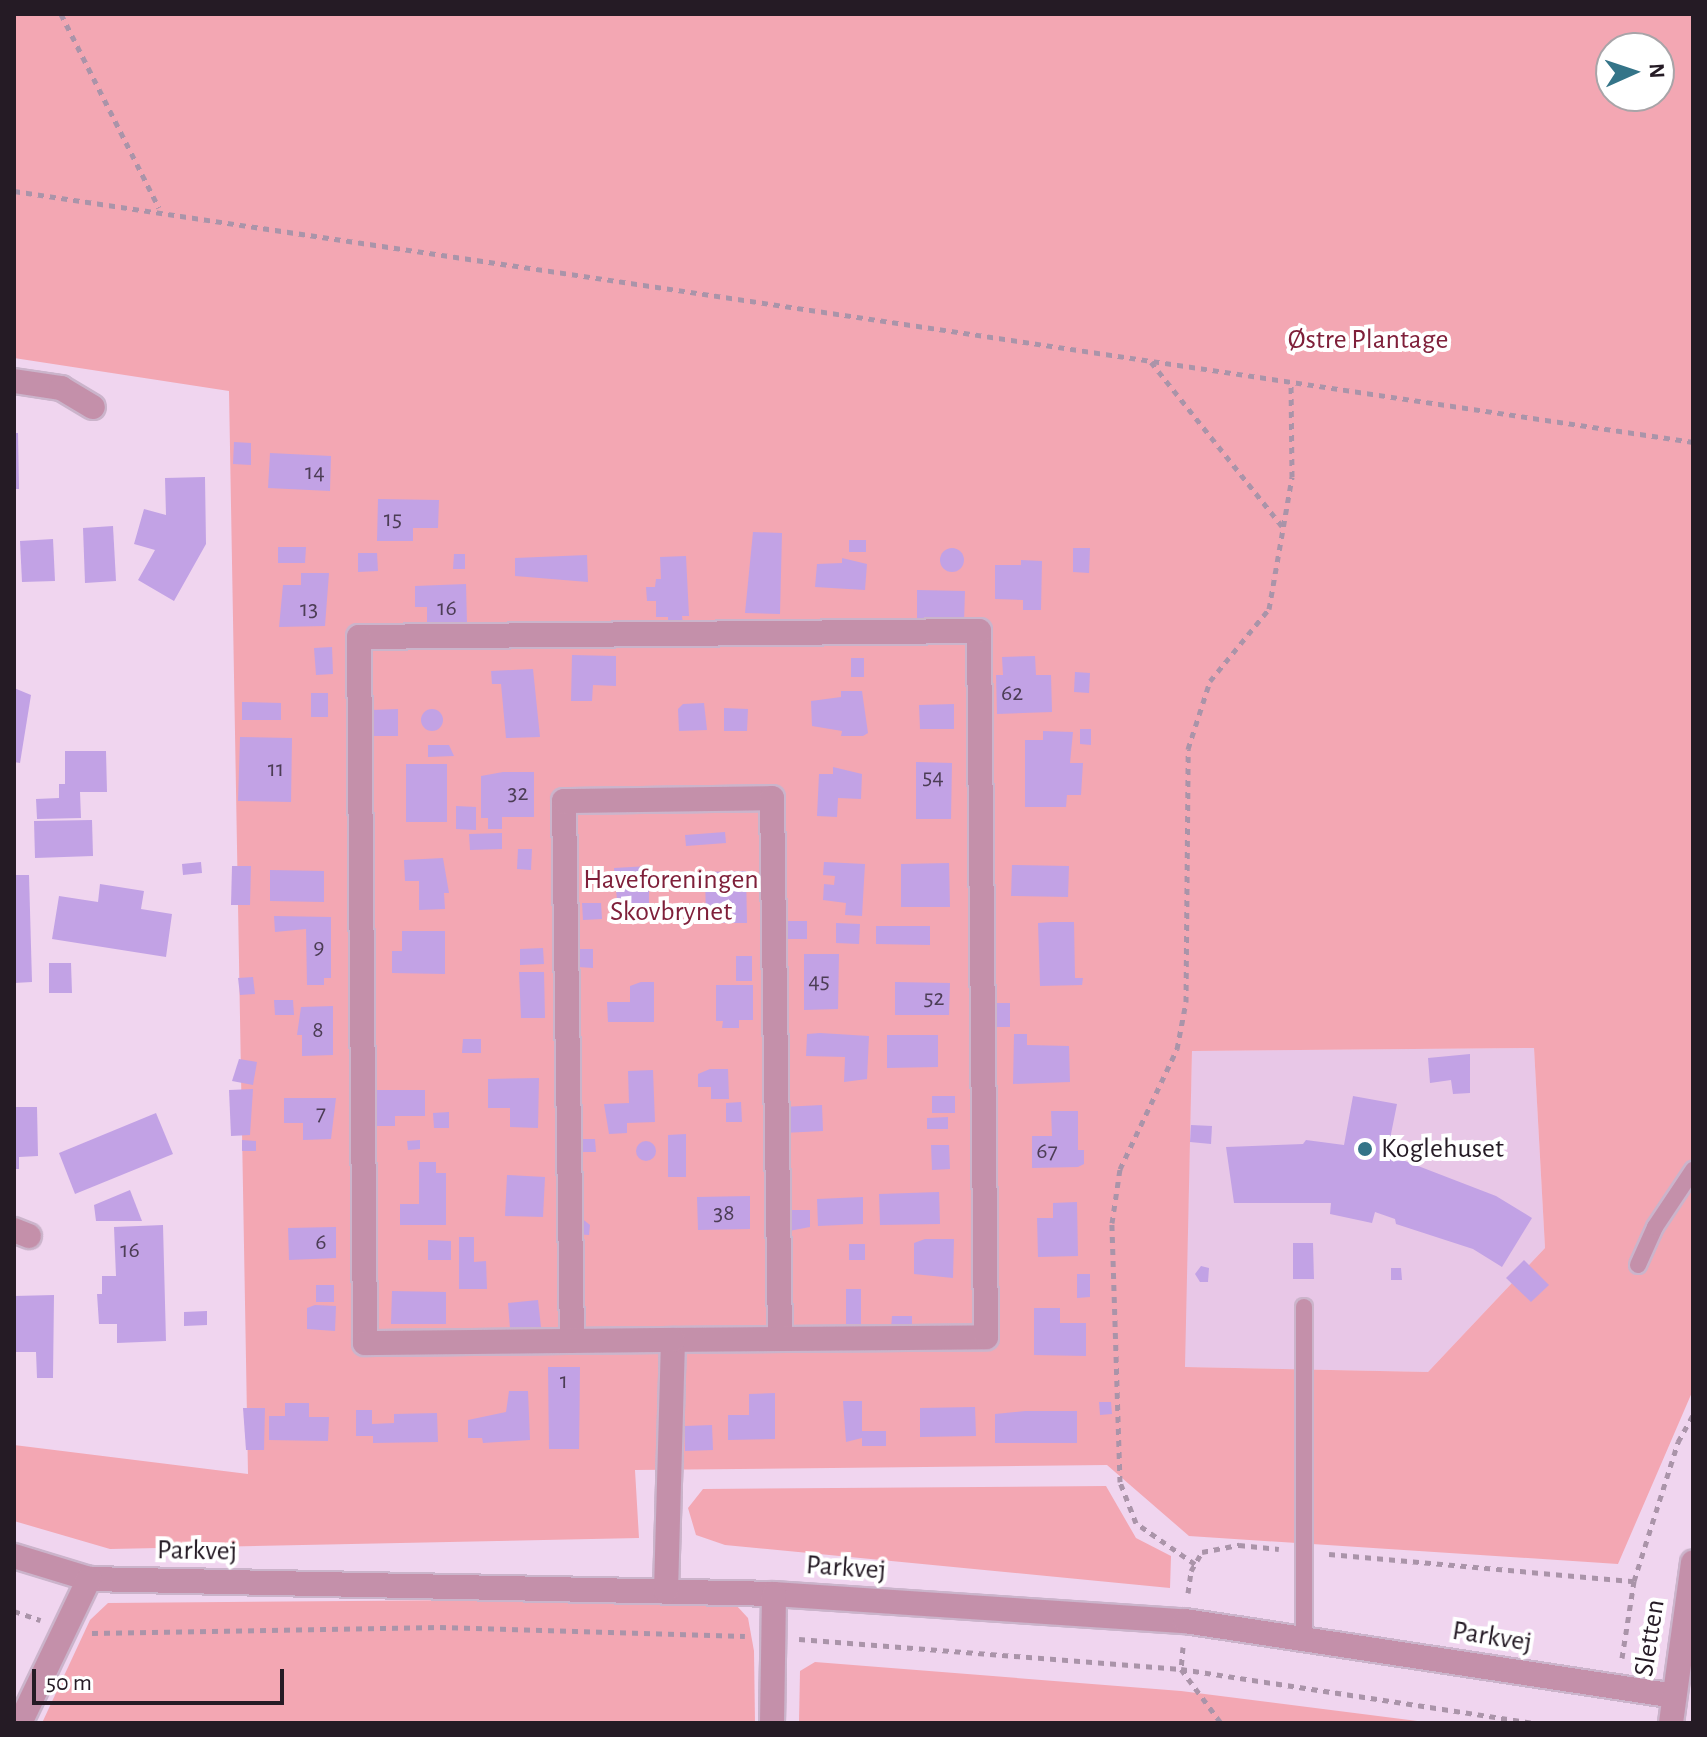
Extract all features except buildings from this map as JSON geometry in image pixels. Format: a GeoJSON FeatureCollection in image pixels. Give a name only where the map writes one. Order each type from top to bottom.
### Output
{"type":"FeatureCollection","features":[{"type":"Feature","properties":{"kind":"street"},"geometry":{"type":"LineString","coordinates":[[14,381],[61,388],[93,407]]}},
{"type":"Feature","properties":{"kind":"street"},"geometry":{"type":"LineString","coordinates":[[979,631],[986,1337],[673,1340],[365,1343],[359,637],[979,631]]}},
{"type":"Feature","properties":{"kind":"street"},"geometry":{"type":"LineString","coordinates":[[572,1341],[564,801],[772,798],[780,1339]]}},
{"type":"Feature","properties":{"kind":"street"},"geometry":{"type":"LineString","coordinates":[[666,1591],[673,1340]]}},
{"type":"Feature","properties":{"kind":"street","name":"Parkvej"},"geometry":{"type":"LineString","coordinates":[[14,1556],[89,1579],[774,1594],[1185,1621],[1671,1695]]}},
{"type":"Feature","properties":{"kind":"street","name":"Sletten"},"geometry":{"type":"LineString","coordinates":[[1671,1723],[1671,1695],[1693,1563]]}},
{"type":"Feature","properties":{"kind":"street"},"geometry":{"type":"LineString","coordinates":[[20,1723],[89,1579]]}},
{"type":"Feature","properties":{"kind":"street"},"geometry":{"type":"LineString","coordinates":[[772,1723],[774,1594]]}},
{"type":"Feature","properties":{"kind":"lane"},"geometry":{"type":"LineString","coordinates":[[1638,1265],[1655,1227],[1693,1170]]}},
{"type":"Feature","properties":{"kind":"lane"},"geometry":{"type":"LineString","coordinates":[[1304,1307],[1304,1639]]}},
{"type":"Feature","properties":{"kind":"path"},"geometry":{"type":"LineString","coordinates":[[61,14],[160,209]]}},
{"type":"Feature","properties":{"kind":"path"},"geometry":{"type":"LineString","coordinates":[[14,191],[160,209],[1693,442]]}},
{"type":"Feature","properties":{"kind":"path"},"geometry":{"type":"LineString","coordinates":[[1151,362],[1283,527]]}},
{"type":"Feature","properties":{"kind":"path"},"geometry":{"type":"LineString","coordinates":[[1195,1564],[1136,1523],[1120,1482],[1112,1223],[1120,1169],[1177,1049],[1186,1002],[1188,749],[1210,681],[1269,609],[1292,477],[1291,383]]}},
{"type":"Feature","properties":{"kind":"path"},"geometry":{"type":"LineString","coordinates":[[1618,1686],[1634,1581],[1678,1442],[1693,1415]]}},
{"type":"Feature","properties":{"kind":"path"},"geometry":{"type":"LineString","coordinates":[[1221,1723],[1181,1669],[1195,1564],[1202,1552],[1239,1545],[1634,1581]]}},
{"type":"Feature","properties":{"kind":"shaded area","name":"Koglehuset"},"geometry":{"type":"Polygon","coordinates":[[[1534,1048],[1545,1248],[1428,1372],[1184,1367],[1192,1051],[1534,1048]]]}},
{"type":"Feature","properties":{"kind":"green space"},"geometry":{"type":"Polygon","coordinates":[[[14,14],[1693,14],[1693,1390],[1618,1564],[1189,1536],[1107,1465],[635,1470],[639,1538],[110,1549],[14,1521],[14,1445],[248,1474],[229,391],[14,358],[14,14]],[[1534,1048],[1192,1051],[1185,1367],[1428,1372],[1545,1248],[1534,1048]]]}},
{"type":"Feature","properties":{"kind":"green space"},"geometry":{"type":"Polygon","coordinates":[[[1106,1486],[1136,1538],[1171,1556],[1170,1588],[725,1545],[696,1535],[688,1508],[703,1489],[1106,1486]]]}},
{"type":"Feature","properties":{"kind":"green space"},"geometry":{"type":"Polygon","coordinates":[[[605,1599],[736,1605],[748,1618],[754,1651],[755,1723],[42,1723],[90,1620],[108,1603],[605,1599]]]}},
{"type":"Feature","properties":{"kind":"green space"},"geometry":{"type":"Polygon","coordinates":[[[815,1662],[1181,1691],[1433,1723],[799,1723],[800,1671],[815,1662]]]}},
{"type":"Feature","properties":{"kind":"place","name":"Koglehuset"},"geometry":{"type":"Point","coordinates":[1365,1149]}},
{"type":"Feature","properties":{"kind":"park label","name":"Østre Plantage"},"geometry":{"type":"Point","coordinates":[1368,340]}},
{"type":"Feature","properties":{"kind":"park label","name":"Haveforeningen Skovbrynet"},"geometry":{"type":"Point","coordinates":[671,896]}}]}
